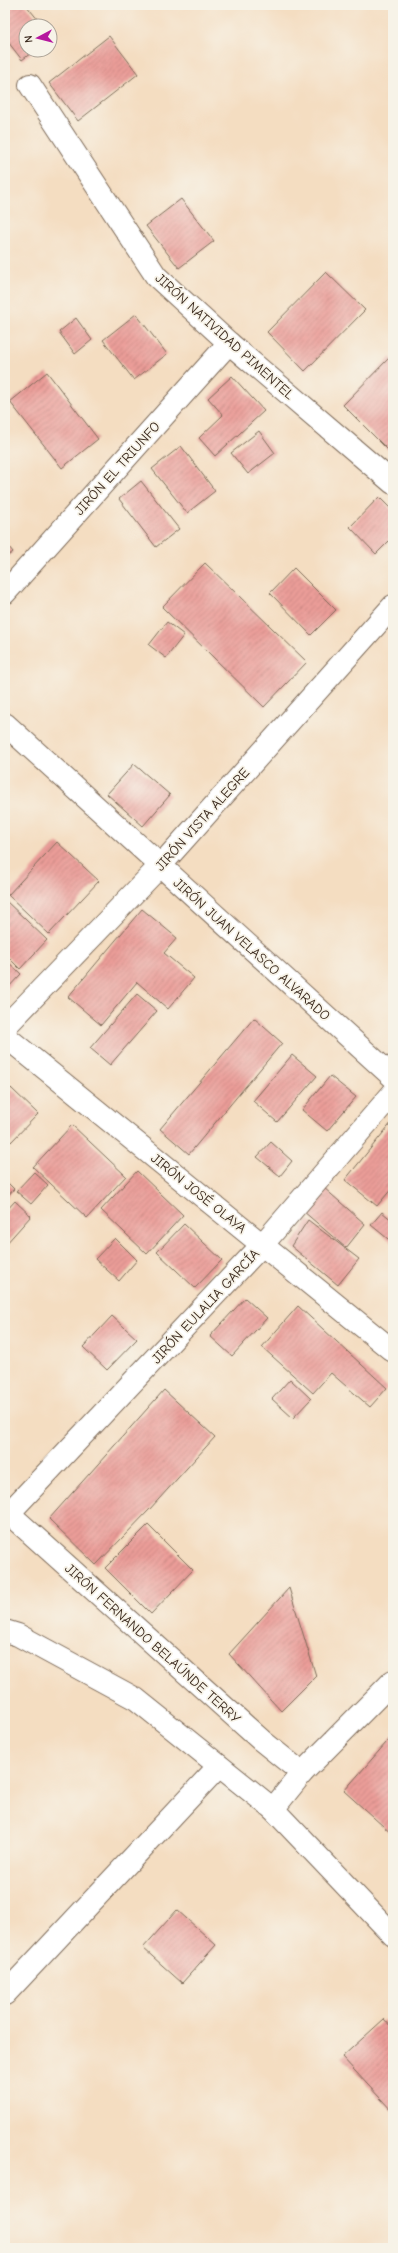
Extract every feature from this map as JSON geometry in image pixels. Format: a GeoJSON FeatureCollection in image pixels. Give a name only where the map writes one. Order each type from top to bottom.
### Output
{"type":"FeatureCollection","features":[{"type":"Feature","properties":{"kind":"main road","name":"JIRÓN NATIVIDAD PIMENTEL"},"geometry":{"type":"LineString","coordinates":[[30,85],[156,276],[229,343],[393,483]]}},
{"type":"Feature","properties":{"kind":"main road","name":"JIRÓN EL TRIUNFO"},"geometry":{"type":"LineString","coordinates":[[5,593],[229,343]]}},
{"type":"Feature","properties":{"kind":"main road","name":"JIRÓN VISTA ALEGRE"},"geometry":{"type":"LineString","coordinates":[[5,1027],[161,866],[393,606]]}},
{"type":"Feature","properties":{"kind":"main road","name":"JIRÓN JUAN VELASCO ALVARADO"},"geometry":{"type":"LineString","coordinates":[[5,724],[393,1077]]}},
{"type":"Feature","properties":{"kind":"main road","name":"JIRÓN JOSÉ OLAYA"},"geometry":{"type":"LineString","coordinates":[[5,1036],[393,1351]]}},
{"type":"Feature","properties":{"kind":"main road","name":"JIRÓN EULALIA GARCÍA"},"geometry":{"type":"LineString","coordinates":[[7,1512],[263,1244],[393,1093]]}},
{"type":"Feature","properties":{"kind":"main road","name":"JIRÓN FERNANDO BELAÚNDE TERRY"},"geometry":{"type":"LineString","coordinates":[[7,1512],[261,1740],[302,1773]]}},
{"type":"Feature","properties":{"kind":"main road"},"geometry":{"type":"LineString","coordinates":[[5,1631],[18,1635],[136,1699],[273,1808],[393,1935]]}},
{"type":"Feature","properties":{"kind":"main road"},"geometry":{"type":"LineString","coordinates":[[273,1808],[302,1773],[393,1681]]}},
{"type":"Feature","properties":{"kind":"main road"},"geometry":{"type":"LineString","coordinates":[[5,1994],[219,1766]]}},
{"type":"Feature","properties":{"kind":"building"},"geometry":{"type":"Polygon","coordinates":[[[5,5],[26,5],[37,18],[18,18],[18,55],[5,38],[5,5]]]}},
{"type":"Feature","properties":{"kind":"building"},"geometry":{"type":"Polygon","coordinates":[[[109,36],[138,74],[78,121],[49,83],[109,36]]]}},
{"type":"Feature","properties":{"kind":"building"},"geometry":{"type":"Polygon","coordinates":[[[181,199],[214,241],[179,268],[146,226],[181,199]]]}},
{"type":"Feature","properties":{"kind":"building"},"geometry":{"type":"Polygon","coordinates":[[[326,272],[365,310],[305,371],[267,332],[326,272]]]}},
{"type":"Feature","properties":{"kind":"building"},"geometry":{"type":"Polygon","coordinates":[[[136,314],[167,354],[134,380],[103,340],[136,314]]]}},
{"type":"Feature","properties":{"kind":"building"},"geometry":{"type":"Polygon","coordinates":[[[76,318],[92,340],[75,354],[59,332],[76,318]]]}},
{"type":"Feature","properties":{"kind":"building"},"geometry":{"type":"Polygon","coordinates":[[[390,357],[393,360],[393,455],[343,405],[390,357]]]}},
{"type":"Feature","properties":{"kind":"building"},"geometry":{"type":"Polygon","coordinates":[[[47,372],[98,439],[62,468],[10,402],[47,372]]]}},
{"type":"Feature","properties":{"kind":"building"},"geometry":{"type":"Polygon","coordinates":[[[232,376],[264,411],[215,456],[199,438],[223,415],[208,398],[232,376]]]}},
{"type":"Feature","properties":{"kind":"building"},"geometry":{"type":"Polygon","coordinates":[[[259,431],[275,453],[248,474],[231,453],[259,431]]]}},
{"type":"Feature","properties":{"kind":"building"},"geometry":{"type":"Polygon","coordinates":[[[181,446],[215,491],[187,513],[152,469],[181,446]]]}},
{"type":"Feature","properties":{"kind":"building"},"geometry":{"type":"Polygon","coordinates":[[[141,481],[179,529],[156,547],[119,499],[141,481]]]}},
{"type":"Feature","properties":{"kind":"building"},"geometry":{"type":"Polygon","coordinates":[[[379,497],[393,511],[393,537],[376,554],[350,527],[379,497]]]}},
{"type":"Feature","properties":{"kind":"building"},"geometry":{"type":"Polygon","coordinates":[[[5,542],[13,552],[5,558],[5,542]]]}},
{"type":"Feature","properties":{"kind":"building"},"geometry":{"type":"Polygon","coordinates":[[[205,563],[307,662],[264,707],[162,607],[205,563]]]}},
{"type":"Feature","properties":{"kind":"building"},"geometry":{"type":"Polygon","coordinates":[[[294,568],[336,610],[311,635],[270,593],[294,568]]]}},
{"type":"Feature","properties":{"kind":"building"},"geometry":{"type":"Polygon","coordinates":[[[167,622],[184,635],[166,658],[149,645],[167,622]]]}},
{"type":"Feature","properties":{"kind":"building"},"geometry":{"type":"Polygon","coordinates":[[[134,764],[170,795],[143,826],[107,794],[134,764]]]}},
{"type":"Feature","properties":{"kind":"building"},"geometry":{"type":"Polygon","coordinates":[[[57,842],[99,881],[49,934],[8,895],[57,842]]]}},
{"type":"Feature","properties":{"kind":"building"},"geometry":{"type":"Polygon","coordinates":[[[5,900],[47,940],[20,969],[5,954],[5,900]]]}},
{"type":"Feature","properties":{"kind":"building"},"geometry":{"type":"Polygon","coordinates":[[[142,909],[177,938],[164,953],[194,978],[168,1009],[137,982],[101,1025],[68,997],[142,909]]]}},
{"type":"Feature","properties":{"kind":"building"},"geometry":{"type":"Polygon","coordinates":[[[5,959],[21,974],[5,991],[5,959]]]}},
{"type":"Feature","properties":{"kind":"building"},"geometry":{"type":"Polygon","coordinates":[[[137,994],[157,1011],[110,1065],[90,1048],[137,994]]]}},
{"type":"Feature","properties":{"kind":"building"},"geometry":{"type":"Polygon","coordinates":[[[254,1018],[282,1043],[189,1154],[160,1129],[254,1018]]]}},
{"type":"Feature","properties":{"kind":"building"},"geometry":{"type":"Polygon","coordinates":[[[292,1055],[317,1076],[277,1122],[253,1101],[292,1055]]]}},
{"type":"Feature","properties":{"kind":"building"},"geometry":{"type":"Polygon","coordinates":[[[330,1076],[356,1097],[327,1131],[302,1110],[330,1076]]]}},
{"type":"Feature","properties":{"kind":"building"},"geometry":{"type":"Polygon","coordinates":[[[11,1088],[38,1114],[11,1142],[5,1137],[5,1095],[11,1088]]]}},
{"type":"Feature","properties":{"kind":"building"},"geometry":{"type":"Polygon","coordinates":[[[392,1122],[393,1187],[377,1206],[345,1180],[392,1122]]]}},
{"type":"Feature","properties":{"kind":"building"},"geometry":{"type":"Polygon","coordinates":[[[72,1125],[126,1176],[87,1218],[33,1167],[72,1125]]]}},
{"type":"Feature","properties":{"kind":"building"},"geometry":{"type":"Polygon","coordinates":[[[271,1142],[292,1161],[280,1176],[257,1157],[271,1142]]]}},
{"type":"Feature","properties":{"kind":"building"},"geometry":{"type":"Polygon","coordinates":[[[137,1171],[183,1215],[147,1254],[101,1210],[137,1171]]]}},
{"type":"Feature","properties":{"kind":"building"},"geometry":{"type":"Polygon","coordinates":[[[34,1172],[48,1185],[31,1204],[16,1191],[34,1172]]]}},
{"type":"Feature","properties":{"kind":"building"},"geometry":{"type":"Polygon","coordinates":[[[5,1180],[14,1189],[5,1199],[5,1180]]]}},
{"type":"Feature","properties":{"kind":"building"},"geometry":{"type":"Polygon","coordinates":[[[323,1187],[365,1224],[346,1248],[303,1211],[323,1187]]]}},
{"type":"Feature","properties":{"kind":"building"},"geometry":{"type":"Polygon","coordinates":[[[15,1201],[31,1216],[5,1245],[5,1212],[15,1201]]]}},
{"type":"Feature","properties":{"kind":"building"},"geometry":{"type":"Polygon","coordinates":[[[382,1212],[393,1221],[393,1243],[371,1225],[382,1212]]]}},
{"type":"Feature","properties":{"kind":"building"},"geometry":{"type":"Polygon","coordinates":[[[308,1220],[359,1259],[338,1285],[291,1246],[308,1220]]]}},
{"type":"Feature","properties":{"kind":"building"},"geometry":{"type":"Polygon","coordinates":[[[184,1224],[222,1260],[195,1288],[157,1252],[184,1224]]]}},
{"type":"Feature","properties":{"kind":"building"},"geometry":{"type":"Polygon","coordinates":[[[115,1238],[137,1260],[119,1281],[95,1259],[115,1238]]]}},
{"type":"Feature","properties":{"kind":"building"},"geometry":{"type":"Polygon","coordinates":[[[245,1298],[267,1318],[232,1356],[210,1336],[245,1298]]]}},
{"type":"Feature","properties":{"kind":"building"},"geometry":{"type":"Polygon","coordinates":[[[298,1306],[387,1388],[370,1407],[331,1373],[313,1393],[262,1347],[298,1306]]]}},
{"type":"Feature","properties":{"kind":"building"},"geometry":{"type":"Polygon","coordinates":[[[112,1316],[137,1339],[107,1370],[83,1347],[112,1316]]]}},
{"type":"Feature","properties":{"kind":"building"},"geometry":{"type":"Polygon","coordinates":[[[290,1379],[311,1399],[293,1418],[272,1399],[290,1379]]]}},
{"type":"Feature","properties":{"kind":"building"},"geometry":{"type":"Polygon","coordinates":[[[164,1390],[215,1437],[149,1510],[96,1565],[49,1519],[164,1390]]]}},
{"type":"Feature","properties":{"kind":"building"},"geometry":{"type":"Polygon","coordinates":[[[148,1525],[193,1570],[151,1614],[105,1568],[148,1525]]]}},
{"type":"Feature","properties":{"kind":"building"},"geometry":{"type":"Polygon","coordinates":[[[289,1588],[316,1676],[281,1711],[229,1654],[289,1588]]]}},
{"type":"Feature","properties":{"kind":"building"},"geometry":{"type":"Polygon","coordinates":[[[393,1735],[393,1835],[344,1791],[393,1735]]]}},
{"type":"Feature","properties":{"kind":"building"},"geometry":{"type":"Polygon","coordinates":[[[177,1910],[216,1945],[182,1983],[143,1948],[177,1910]]]}},
{"type":"Feature","properties":{"kind":"building"},"geometry":{"type":"Polygon","coordinates":[[[384,2019],[393,2029],[393,2112],[342,2057],[384,2019]]]}}]}
